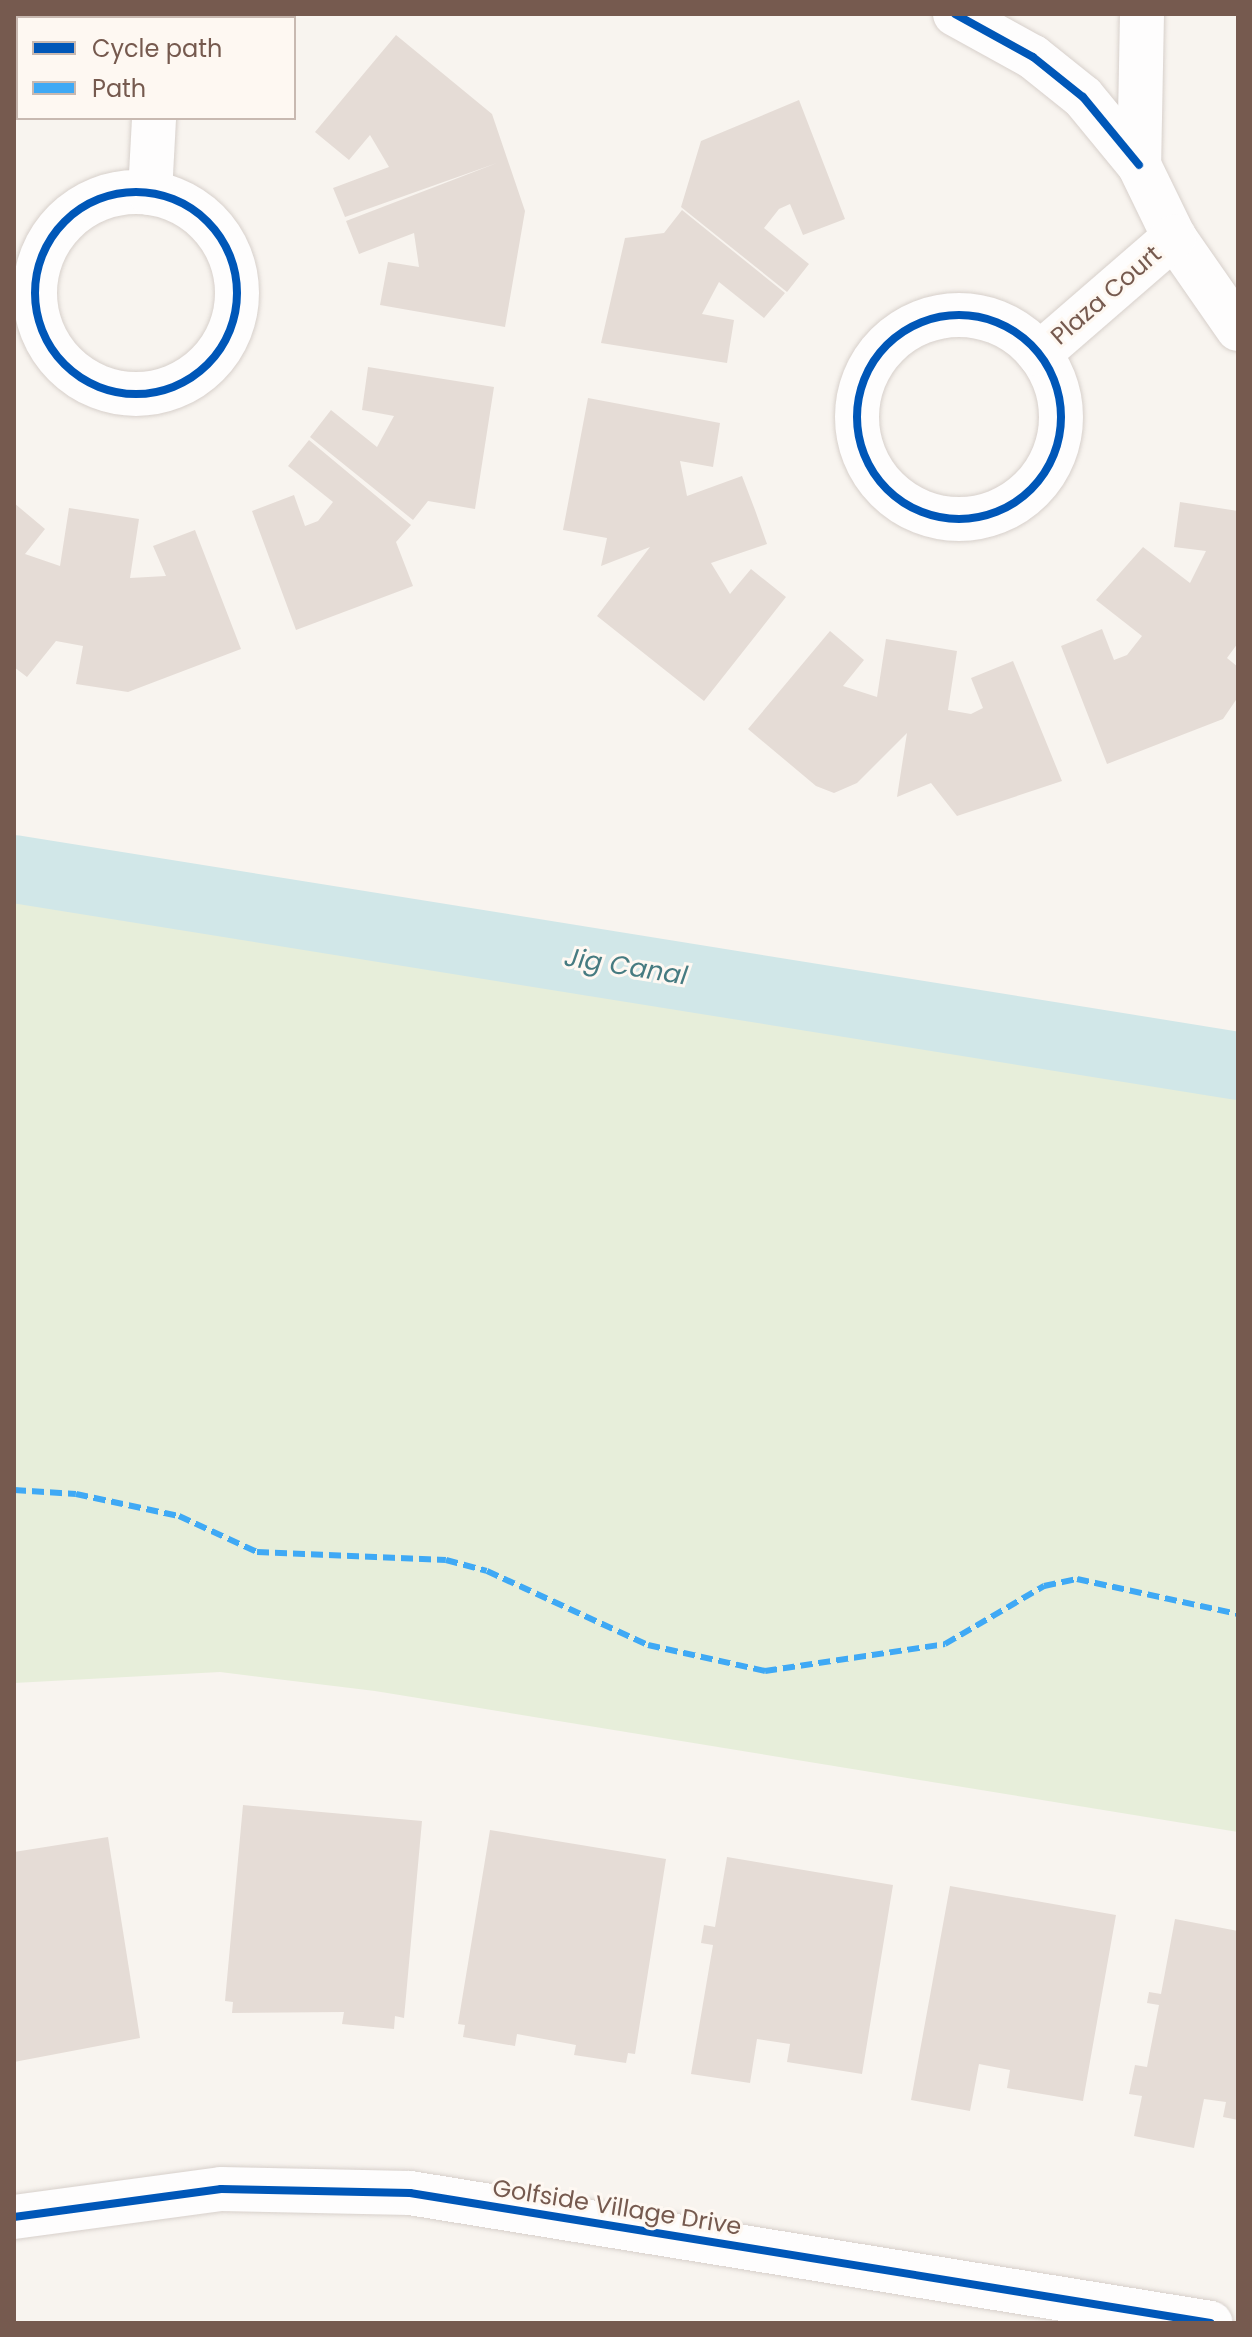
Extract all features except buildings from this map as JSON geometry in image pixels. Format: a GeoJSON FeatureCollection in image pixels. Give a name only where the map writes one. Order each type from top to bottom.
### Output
{"type":"FeatureCollection","features":[{"type":"Feature","properties":{"kind":"street"},"geometry":{"type":"LineString","coordinates":[[955,14],[1033,57],[1083,97],[1139,165],[1174,237],[1238,329]]}},
{"type":"Feature","properties":{"kind":"street"},"geometry":{"type":"LineString","coordinates":[[1139,165],[1142,14]]}},
{"type":"Feature","properties":{"kind":"street"},"geometry":{"type":"LineString","coordinates":[[150,193],[154,120]]}},
{"type":"Feature","properties":{"kind":"street"},"geometry":{"type":"LineString","coordinates":[[150,193],[182,203],[230,253],[234,321],[219,352],[195,376],[163,391],[129,394],[70,371],[48,345],[34,282],[42,251],[86,204],[150,193]]}},
{"type":"Feature","properties":{"kind":"street","name":"Plaza Court"},"geometry":{"type":"LineString","coordinates":[[1039,354],[1174,237]]}},
{"type":"Feature","properties":{"kind":"street","name":"Plaza Court"},"geometry":{"type":"LineString","coordinates":[[945,315],[1013,330],[1039,354],[1055,382],[1058,446],[1021,498],[993,514],[961,519],[909,505],[877,478],[861,447],[856,411],[864,378],[883,348],[945,315]]}},
{"type":"Feature","properties":{"kind":"street","name":"Golfside Village Drive"},"geometry":{"type":"LineString","coordinates":[[14,2217],[221,2189],[410,2193],[1211,2323]]}},
{"type":"Feature","properties":{"kind":"green space"},"geometry":{"type":"Polygon","coordinates":[[[14,861],[1238,1075],[1238,1832],[375,1691],[220,1672],[14,1683],[14,861]]]}},
{"type":"Feature","properties":{"kind":"waterway","name":"Jig Canal"},"geometry":{"type":"LineString","coordinates":[[14,869],[1238,1066]]}},
{"type":"Feature","properties":{"kind":"marked path"},"geometry":{"type":"LineString","coordinates":[[14,1490],[76,1494],[179,1516],[257,1552],[446,1560],[487,1571],[648,1645],[765,1671],[945,1644],[1044,1586],[1077,1579],[1238,1614]]}},
{"type":"Feature","properties":{"kind":"cycle path"},"geometry":{"type":"LineString","coordinates":[[955,14],[1033,57],[1083,97],[1139,165]]}},
{"type":"Feature","properties":{"kind":"cycle path"},"geometry":{"type":"LineString","coordinates":[[136,192],[175,200],[207,222],[229,254],[237,293],[229,332],[207,364],[175,386],[136,394],[97,386],[65,364],[43,332],[35,293],[43,254],[65,222],[97,200],[136,192]]}},
{"type":"Feature","properties":{"kind":"cycle path"},"geometry":{"type":"LineString","coordinates":[[959,315],[998,323],[1031,345],[1053,378],[1061,417],[1053,456],[1031,489],[998,511],[959,519],[920,511],[887,489],[865,456],[857,417],[865,378],[887,345],[920,323],[959,315]]}},
{"type":"Feature","properties":{"kind":"cycle path"},"geometry":{"type":"LineString","coordinates":[[14,2217],[221,2189],[410,2193],[1211,2323]]}}]}
